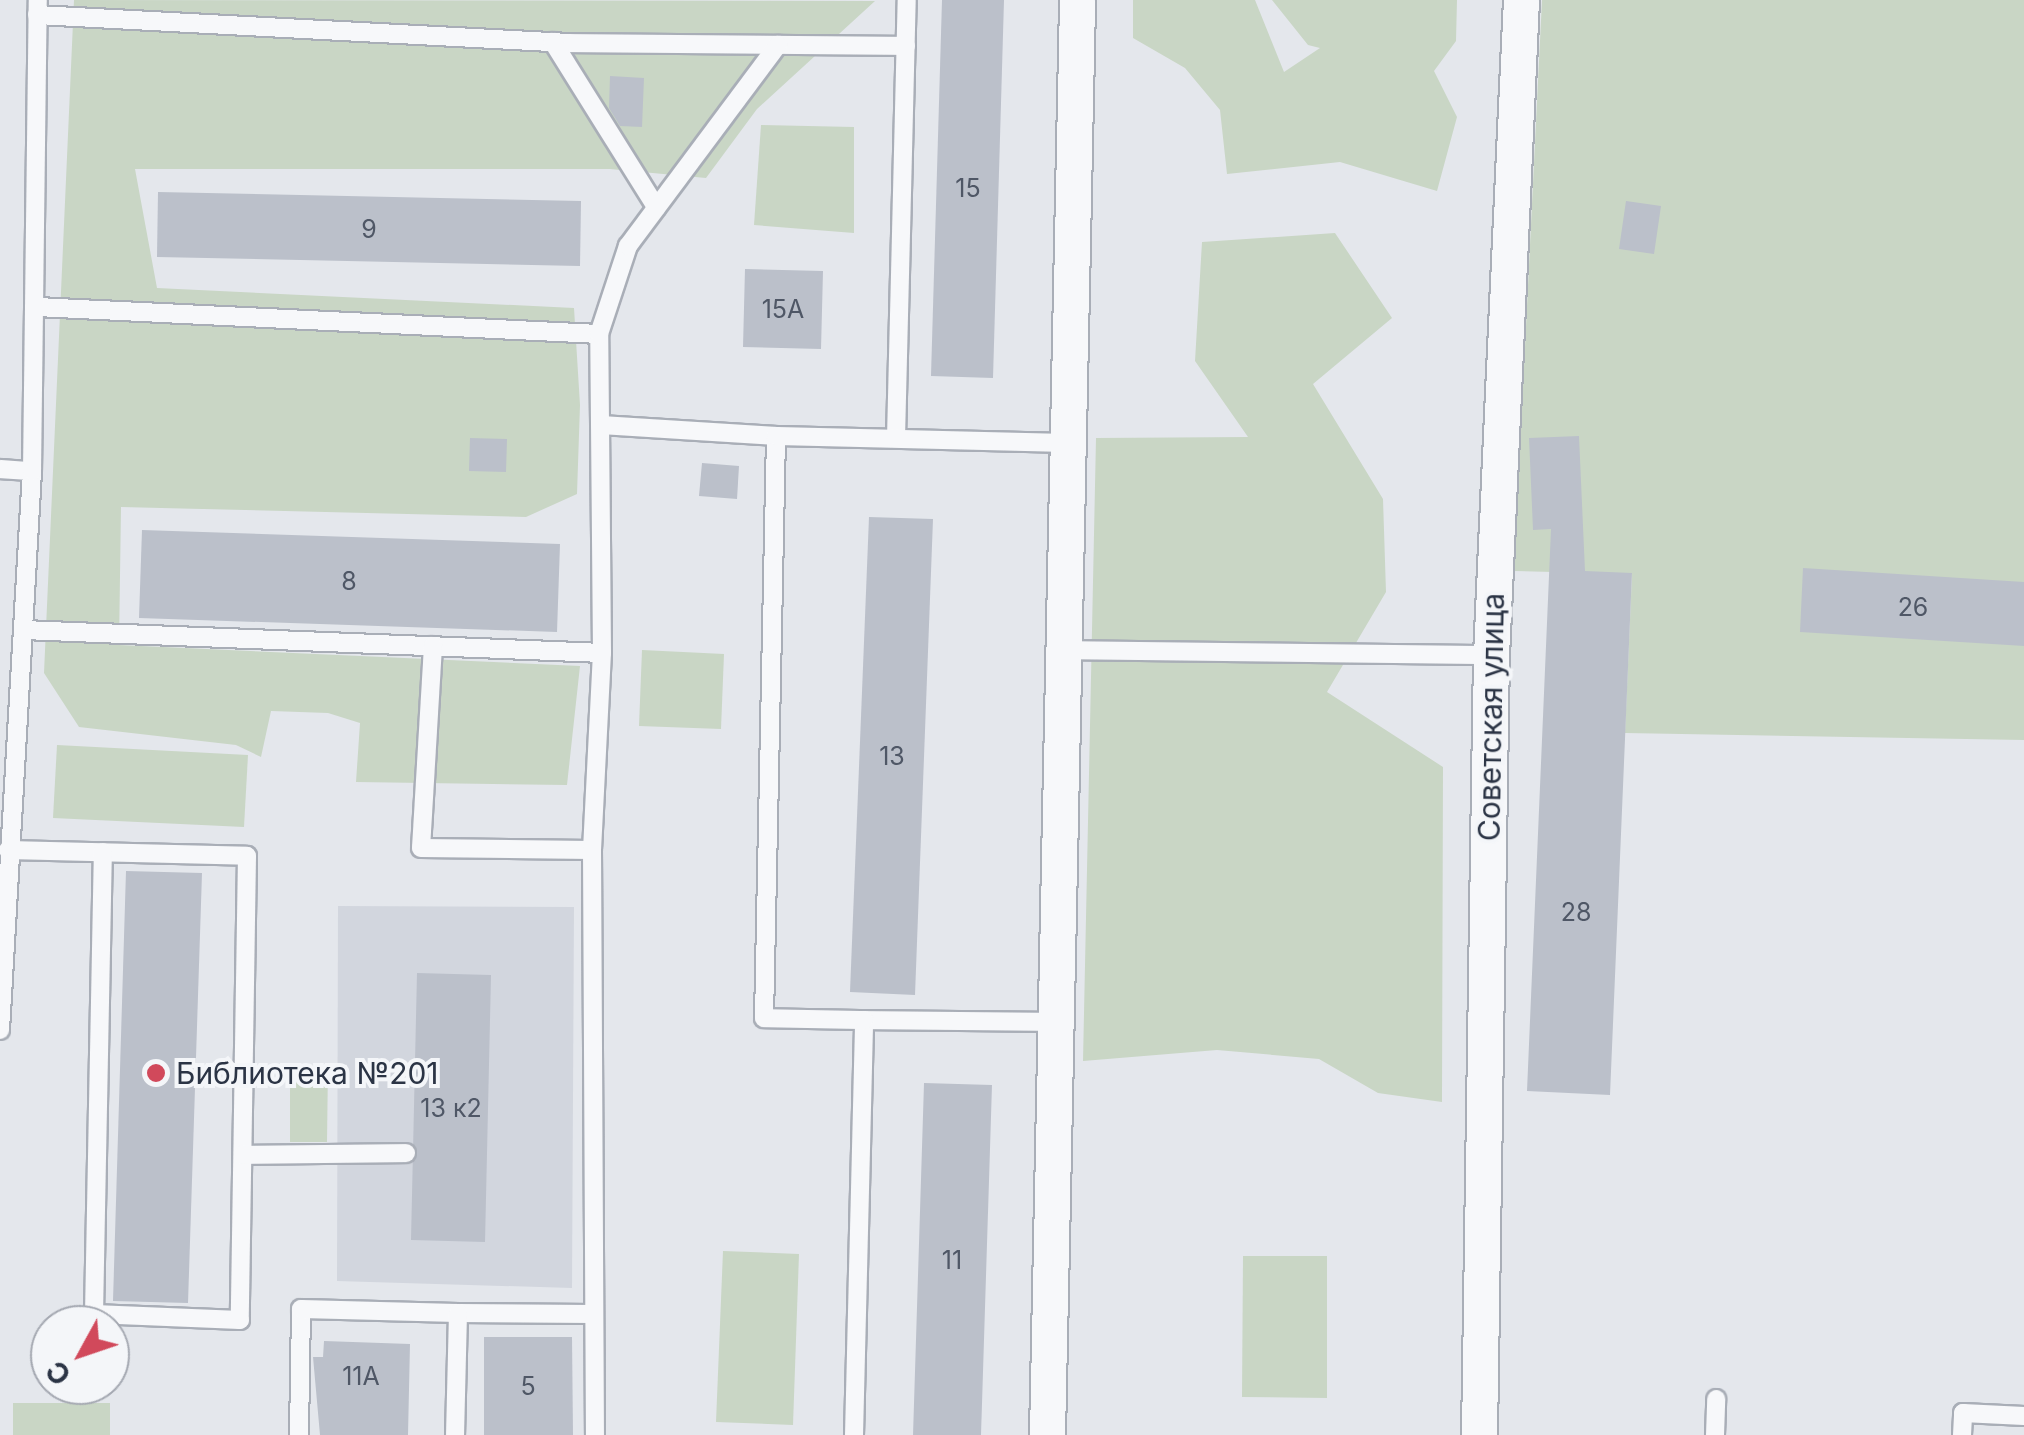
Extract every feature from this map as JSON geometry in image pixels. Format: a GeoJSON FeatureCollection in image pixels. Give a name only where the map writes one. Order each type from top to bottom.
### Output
{"type":"FeatureCollection","features":[{"type":"Feature","properties":{"kind":"street"},"geometry":{"type":"LineString","coordinates":[[1047,1435],[1077,0]]}},
{"type":"Feature","properties":{"kind":"street","name":"Советская улица"},"geometry":{"type":"LineString","coordinates":[[1479,1435],[1491,655],[1521,0]]}},
{"type":"Feature","properties":{"kind":"lane"},"geometry":{"type":"LineString","coordinates":[[896,438],[908,0]]}},
{"type":"Feature","properties":{"kind":"lane"},"geometry":{"type":"LineString","coordinates":[[0,1030],[32,472],[38,8],[554,42],[906,46]]}},
{"type":"Feature","properties":{"kind":"lane"},"geometry":{"type":"LineString","coordinates":[[554,42],[656,207]]}},
{"type":"Feature","properties":{"kind":"lane"},"geometry":{"type":"LineString","coordinates":[[594,1435],[592,850],[602,654],[600,334],[628,246],[778,45]]}},
{"type":"Feature","properties":{"kind":"lane"},"geometry":{"type":"LineString","coordinates":[[37,307],[600,334]]}},
{"type":"Feature","properties":{"kind":"lane"},"geometry":{"type":"LineString","coordinates":[[602,425],[776,436],[1068,444]]}},
{"type":"Feature","properties":{"kind":"lane"},"geometry":{"type":"LineString","coordinates":[[776,436],[764,1018],[1055,1022]]}},
{"type":"Feature","properties":{"kind":"lane"},"geometry":{"type":"LineString","coordinates":[[0,469],[32,472]]}},
{"type":"Feature","properties":{"kind":"lane"},"geometry":{"type":"LineString","coordinates":[[24,630],[602,654]]}},
{"type":"Feature","properties":{"kind":"lane"},"geometry":{"type":"LineString","coordinates":[[433,646],[421,848],[592,850]]}},
{"type":"Feature","properties":{"kind":"lane"},"geometry":{"type":"LineString","coordinates":[[1064,650],[1491,655]]}},
{"type":"Feature","properties":{"kind":"lane"},"geometry":{"type":"LineString","coordinates":[[8,850],[103,852],[247,856],[240,1320],[94,1314],[103,852]]}},
{"type":"Feature","properties":{"kind":"lane"},"geometry":{"type":"LineString","coordinates":[[854,1435],[864,1020]]}},
{"type":"Feature","properties":{"kind":"lane"},"geometry":{"type":"LineString","coordinates":[[243,1155],[406,1153]]}},
{"type":"Feature","properties":{"kind":"lane"},"geometry":{"type":"LineString","coordinates":[[299,1435],[301,1309],[592,1314]]}},
{"type":"Feature","properties":{"kind":"lane"},"geometry":{"type":"LineString","coordinates":[[455,1435],[458,1313]]}},
{"type":"Feature","properties":{"kind":"lane"},"geometry":{"type":"LineString","coordinates":[[1715,1435],[1716,1399]]}},
{"type":"Feature","properties":{"kind":"lane"},"geometry":{"type":"LineString","coordinates":[[1962,1435],[1963,1412],[2024,1416]]}},
{"type":"Feature","properties":{"kind":"shaded area"},"geometry":{"type":"Polygon","coordinates":[[[338,906],[574,907],[572,1288],[337,1281],[338,906]]]}},
{"type":"Feature","properties":{"kind":"green space"},"geometry":{"type":"Polygon","coordinates":[[[74,0],[875,1],[757,109],[706,178],[610,169],[135,169],[157,288],[574,308],[580,405],[577,494],[526,517],[121,507],[119,645],[580,666],[567,785],[356,782],[360,723],[328,713],[271,711],[261,757],[236,745],[79,727],[44,673],[74,0]]]}},
{"type":"Feature","properties":{"kind":"green space"},"geometry":{"type":"Polygon","coordinates":[[[1133,0],[1255,0],[1284,72],[1320,48],[1308,45],[1272,0],[1457,0],[1456,41],[1434,71],[1457,117],[1437,191],[1340,162],[1227,174],[1220,110],[1185,68],[1133,38],[1133,0]]]}},
{"type":"Feature","properties":{"kind":"green space"},"geometry":{"type":"Polygon","coordinates":[[[1542,0],[2024,0],[2024,740],[1625,733],[1632,574],[1514,571],[1542,0]]]}},
{"type":"Feature","properties":{"kind":"green space"},"geometry":{"type":"Polygon","coordinates":[[[761,125],[854,127],[854,233],[754,225],[761,125]]]}},
{"type":"Feature","properties":{"kind":"green space"},"geometry":{"type":"Polygon","coordinates":[[[1335,233],[1392,318],[1313,384],[1383,499],[1386,592],[1327,692],[1443,767],[1442,1102],[1378,1093],[1319,1059],[1217,1050],[1083,1061],[1096,438],[1248,437],[1195,361],[1202,242],[1335,233]]]}},
{"type":"Feature","properties":{"kind":"green space"},"geometry":{"type":"Polygon","coordinates":[[[642,650],[724,654],[721,729],[639,726],[642,650]]]}},
{"type":"Feature","properties":{"kind":"green space"},"geometry":{"type":"Polygon","coordinates":[[[57,745],[248,755],[244,827],[53,818],[57,745]]]}},
{"type":"Feature","properties":{"kind":"green space"},"geometry":{"type":"Polygon","coordinates":[[[290,1065],[328,1065],[327,1142],[290,1142],[290,1065]]]}},
{"type":"Feature","properties":{"kind":"green space"},"geometry":{"type":"Polygon","coordinates":[[[723,1251],[799,1254],[793,1425],[716,1422],[723,1251]]]}},
{"type":"Feature","properties":{"kind":"green space"},"geometry":{"type":"Polygon","coordinates":[[[1243,1256],[1327,1256],[1327,1398],[1242,1397],[1243,1256]]]}},
{"type":"Feature","properties":{"kind":"green space"},"geometry":{"type":"Polygon","coordinates":[[[13,1403],[110,1405],[110,1435],[13,1435],[13,1403]]]}},
{"type":"Feature","properties":{"kind":"building"},"geometry":{"type":"Polygon","coordinates":[[[942,0],[1004,0],[993,378],[931,376],[942,0]]]}},
{"type":"Feature","properties":{"kind":"building"},"geometry":{"type":"Polygon","coordinates":[[[610,76],[644,78],[642,127],[620,126],[609,108],[610,76]]]}},
{"type":"Feature","properties":{"kind":"building"},"geometry":{"type":"Polygon","coordinates":[[[158,192],[581,201],[580,266],[157,257],[158,192]]]}},
{"type":"Feature","properties":{"kind":"building"},"geometry":{"type":"Polygon","coordinates":[[[1626,201],[1661,206],[1654,254],[1619,249],[1626,201]]]}},
{"type":"Feature","properties":{"kind":"building"},"geometry":{"type":"Polygon","coordinates":[[[745,269],[823,271],[821,349],[743,347],[745,269]]]}},
{"type":"Feature","properties":{"kind":"building"},"geometry":{"type":"Polygon","coordinates":[[[1579,436],[1585,571],[1632,573],[1610,1095],[1527,1091],[1551,529],[1533,530],[1529,438],[1579,436]]]}},
{"type":"Feature","properties":{"kind":"building"},"geometry":{"type":"Polygon","coordinates":[[[470,438],[507,439],[506,472],[469,471],[470,438]]]}},
{"type":"Feature","properties":{"kind":"building"},"geometry":{"type":"Polygon","coordinates":[[[702,463],[739,466],[737,499],[699,496],[702,463]]]}},
{"type":"Feature","properties":{"kind":"building"},"geometry":{"type":"Polygon","coordinates":[[[869,517],[933,519],[915,995],[850,992],[869,517]]]}},
{"type":"Feature","properties":{"kind":"building"},"geometry":{"type":"Polygon","coordinates":[[[142,530],[560,544],[557,632],[139,618],[142,530]]]}},
{"type":"Feature","properties":{"kind":"building"},"geometry":{"type":"Polygon","coordinates":[[[1803,568],[2024,582],[2024,646],[1800,632],[1803,568]]]}},
{"type":"Feature","properties":{"kind":"building"},"geometry":{"type":"Polygon","coordinates":[[[126,871],[202,873],[188,1303],[113,1301],[126,871]]]}},
{"type":"Feature","properties":{"kind":"building"},"geometry":{"type":"Polygon","coordinates":[[[417,973],[491,975],[485,1242],[411,1240],[417,973]]]}},
{"type":"Feature","properties":{"kind":"building"},"geometry":{"type":"Polygon","coordinates":[[[924,1083],[992,1085],[981,1435],[913,1435],[924,1083]]]}},
{"type":"Feature","properties":{"kind":"building"},"geometry":{"type":"Polygon","coordinates":[[[484,1337],[572,1337],[573,1435],[484,1435],[484,1337]]]}},
{"type":"Feature","properties":{"kind":"building"},"geometry":{"type":"Polygon","coordinates":[[[324,1341],[410,1344],[408,1435],[320,1435],[313,1357],[323,1357],[324,1341]]]}},
{"type":"Feature","properties":{"kind":"place","name":"Библиотека №201"},"geometry":{"type":"Point","coordinates":[156,1073]}}]}
